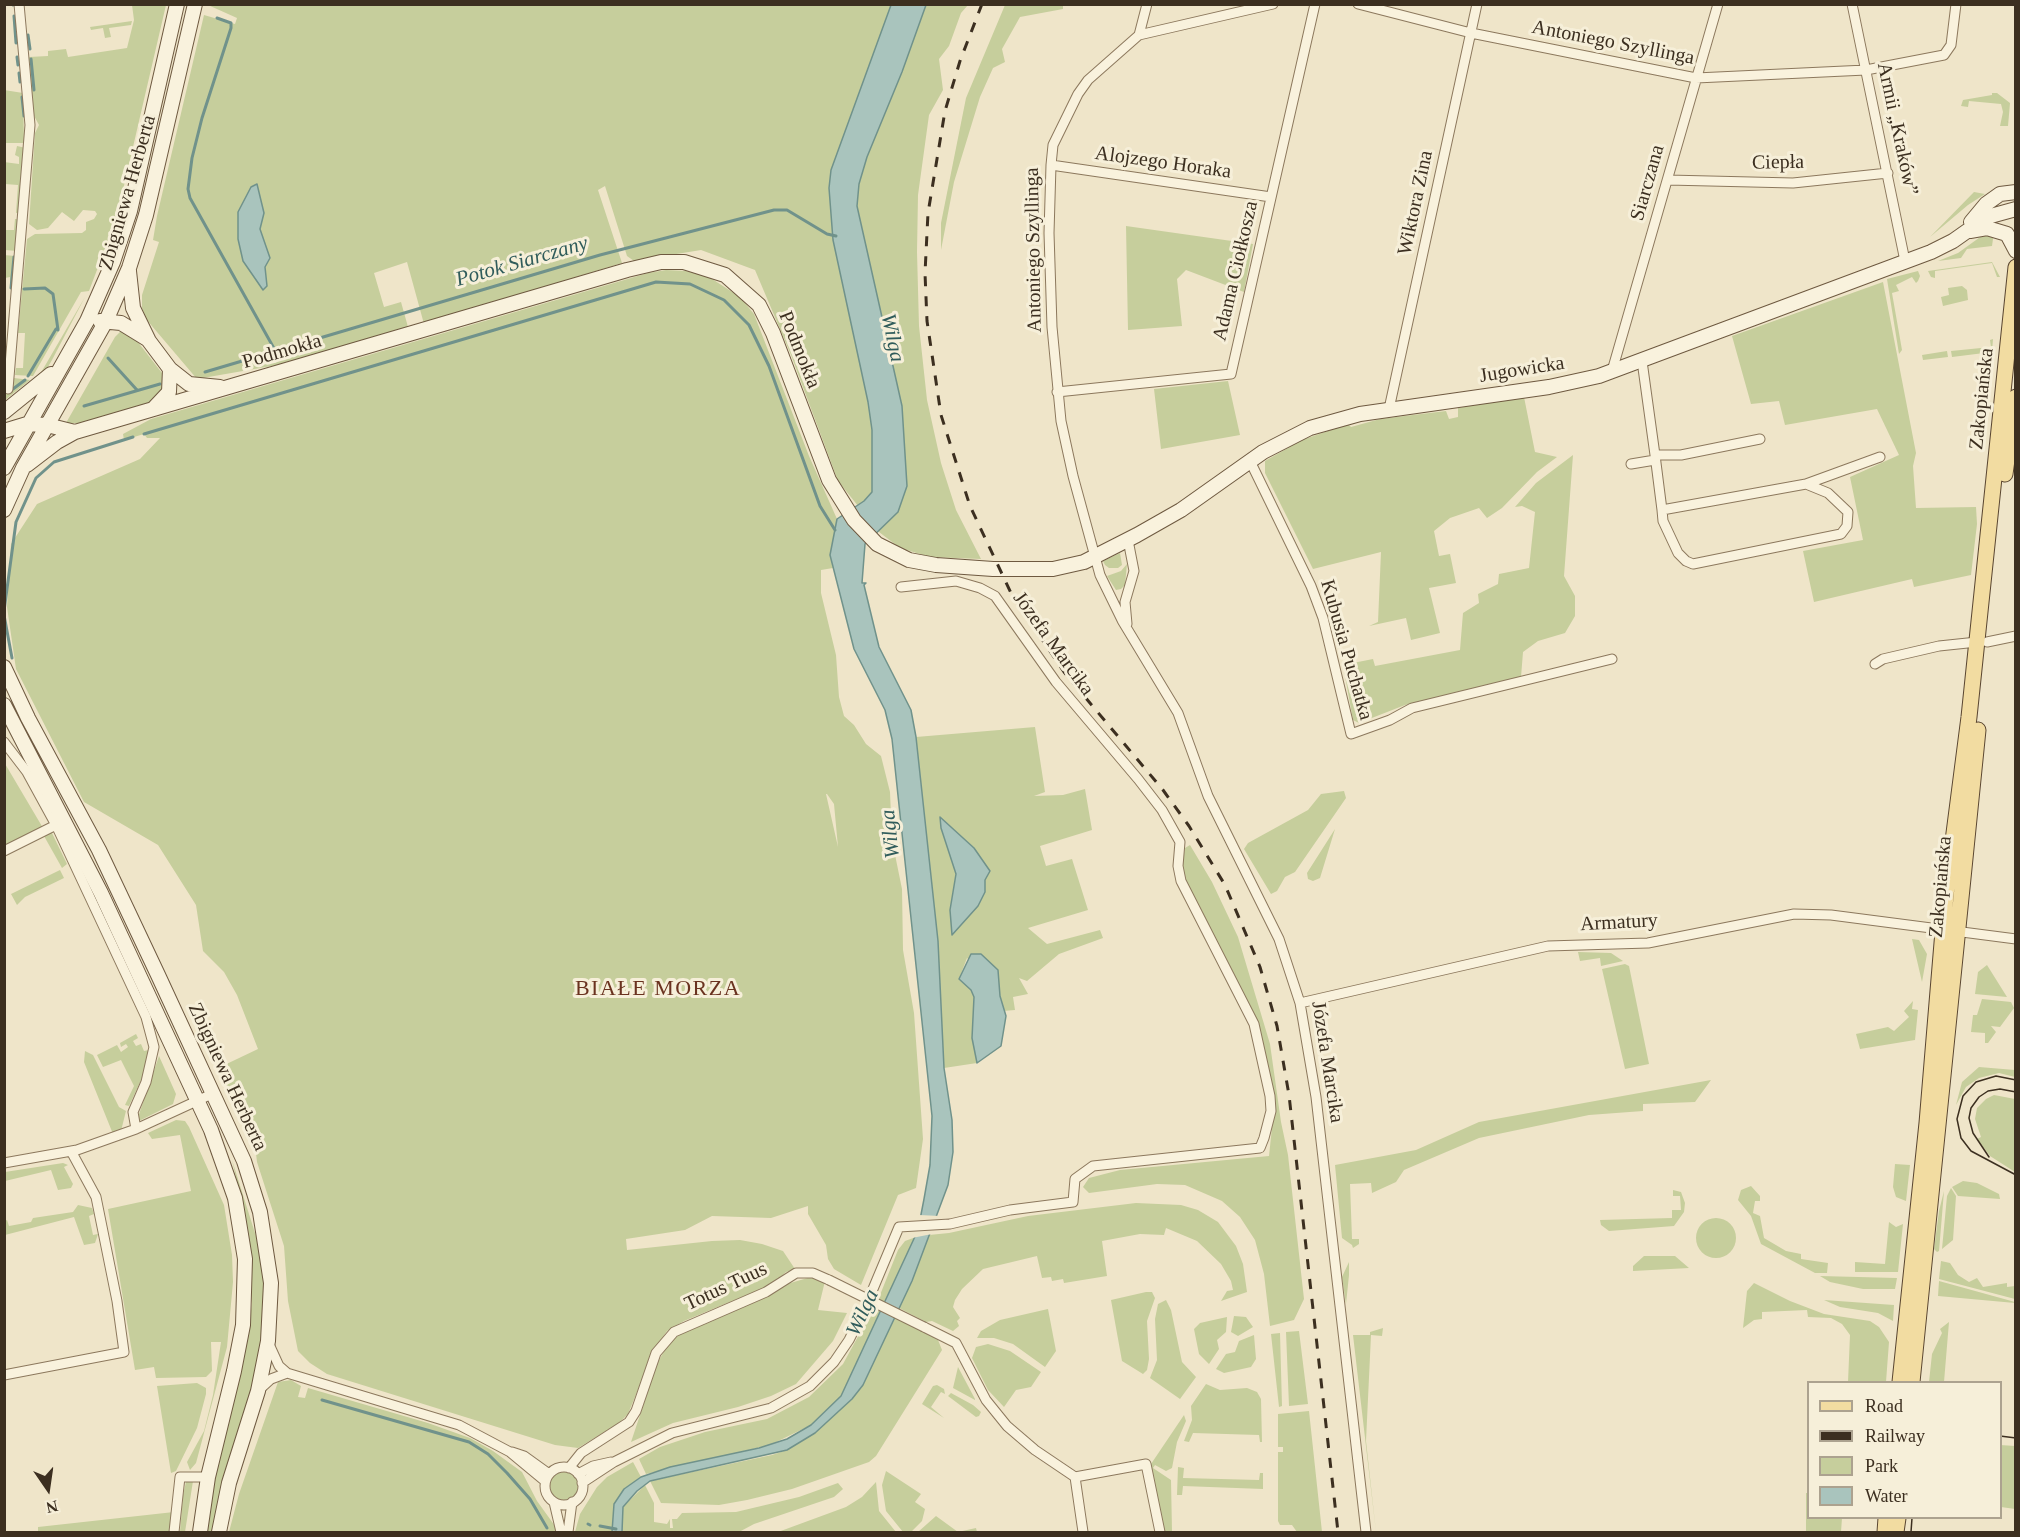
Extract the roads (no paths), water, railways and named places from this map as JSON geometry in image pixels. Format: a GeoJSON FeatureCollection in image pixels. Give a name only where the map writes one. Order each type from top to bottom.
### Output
{"type":"FeatureCollection","features":[{"type":"Feature","properties":{"kind":"main road","name":"Zakopiańska"},"geometry":{"type":"LineString","coordinates":[[1912,1381],[1916,1283],[1950,932],[1982,642],[2016,267]]}},
{"type":"Feature","properties":{"kind":"main road","name":"Zakopiańska"},"geometry":{"type":"LineString","coordinates":[[1982,642],[2016,397]]}},
{"type":"Feature","properties":{"kind":"main road","name":"Zakopiańska"},"geometry":{"type":"LineString","coordinates":[[1900,1381],[1913,1318]]}},
{"type":"Feature","properties":{"kind":"street"},"geometry":{"type":"LineString","coordinates":[[8,389],[9,311],[30,125],[19,4]]}},
{"type":"Feature","properties":{"kind":"street","name":"Zbigniewa Herberta"},"geometry":{"type":"LineString","coordinates":[[4,468],[87,321],[114,262],[130,211],[177,4]]}},
{"type":"Feature","properties":{"kind":"street","name":"Zbigniewa Herberta"},"geometry":{"type":"LineString","coordinates":[[4,510],[23,468],[106,321],[129,268],[146,215],[195,4]]}},
{"type":"Feature","properties":{"kind":"street"},"geometry":{"type":"LineString","coordinates":[[1139,35],[1147,4]]}},
{"type":"Feature","properties":{"kind":"street","name":"Antoniego Szyllinga"},"geometry":{"type":"LineString","coordinates":[[1095,557],[1073,476],[1057,392],[1049,245],[1053,145],[1078,94],[1088,80],[1139,35],[1273,4]]}},
{"type":"Feature","properties":{"kind":"street","name":"Adama Ciołkosza"},"geometry":{"type":"LineString","coordinates":[[1057,392],[1231,374],[1316,4]]}},
{"type":"Feature","properties":{"kind":"street","name":"Antoniego Szyllinga"},"geometry":{"type":"LineString","coordinates":[[1358,4],[1471,33],[1696,78],[1866,70],[1944,55],[1951,45],[1956,4]]}},
{"type":"Feature","properties":{"kind":"street","name":"Wiktora Zina"},"geometry":{"type":"LineString","coordinates":[[1389,409],[1477,4]]}},
{"type":"Feature","properties":{"kind":"street","name":"Siarczana"},"geometry":{"type":"LineString","coordinates":[[1612,371],[1718,4]]}},
{"type":"Feature","properties":{"kind":"street","name":"Armii „Kraków”"},"geometry":{"type":"LineString","coordinates":[[1852,4],[1905,261]]}},
{"type":"Feature","properties":{"kind":"street","name":"Alojzego Horaka"},"geometry":{"type":"LineString","coordinates":[[1051,165],[1271,197]]}},
{"type":"Feature","properties":{"kind":"street","name":"Ciepła"},"geometry":{"type":"LineString","coordinates":[[1668,180],[1793,183],[1888,173]]}},
{"type":"Feature","properties":{"kind":"street","name":"Jugowicka"},"geometry":{"type":"LineString","coordinates":[[1965,232],[1986,204],[2000,194],[2016,192]]}},
{"type":"Feature","properties":{"kind":"street","name":"Jugowicka"},"geometry":{"type":"LineString","coordinates":[[1095,557],[1181,510],[1250,461],[1310,428],[1341,418],[1389,409],[1549,387],[1612,371],[1943,247],[1992,215],[2016,209]]}},
{"type":"Feature","properties":{"kind":"street","name":"Jugowicka"},"geometry":{"type":"LineString","coordinates":[[1965,232],[1987,228],[1999,230],[2010,238],[2016,251]]}},
{"type":"Feature","properties":{"kind":"street","name":"Podmokła"},"geometry":{"type":"LineString","coordinates":[[4,431],[27,424],[47,425],[75,432],[627,270],[660,262],[684,262],[726,275],[759,305],[773,333],[824,470],[842,504],[861,530],[877,544],[909,560],[957,574],[1042,570],[1075,565],[1095,557]]}},
{"type":"Feature","properties":{"kind":"street","name":"Podmokła"},"geometry":{"type":"LineString","coordinates":[[129,268],[134,308],[149,341],[170,369],[189,384],[231,387]]}},
{"type":"Feature","properties":{"kind":"street"},"geometry":{"type":"LineString","coordinates":[[87,321],[106,321],[129,326],[149,341]]}},
{"type":"Feature","properties":{"kind":"street"},"geometry":{"type":"LineString","coordinates":[[1642,361],[1662,510],[1671,542],[1686,561],[1693,564],[1841,534],[1847,526],[1848,512],[1828,493],[1806,484]]}},
{"type":"Feature","properties":{"kind":"street"},"geometry":{"type":"LineString","coordinates":[[4,412],[23,400],[62,365]]}},
{"type":"Feature","properties":{"kind":"street"},"geometry":{"type":"LineString","coordinates":[[149,412],[161,403],[169,392],[170,369]]}},
{"type":"Feature","properties":{"kind":"street"},"geometry":{"type":"LineString","coordinates":[[23,468],[75,432]]}},
{"type":"Feature","properties":{"kind":"street"},"geometry":{"type":"LineString","coordinates":[[1631,464],[1760,440]]}},
{"type":"Feature","properties":{"kind":"street"},"geometry":{"type":"LineString","coordinates":[[1662,510],[1806,484],[1880,457]]}},
{"type":"Feature","properties":{"kind":"street","name":"Kubusia Puchatka"},"geometry":{"type":"LineString","coordinates":[[1250,461],[1311,586],[1323,618],[1351,734],[1390,720],[1412,708],[1611,659]]}},
{"type":"Feature","properties":{"kind":"street","name":"Józefa Marcika"},"geometry":{"type":"LineString","coordinates":[[1128,540],[1134,571],[1125,612],[1130,633]]}},
{"type":"Feature","properties":{"kind":"street","name":"Józefa Marcika"},"geometry":{"type":"LineString","coordinates":[[1095,557],[1108,592],[1178,713],[1208,796],[1279,939],[1300,1004],[1316,1097],[1366,1533]]}},
{"type":"Feature","properties":{"kind":"street"},"geometry":{"type":"LineString","coordinates":[[901,587],[957,574]]}},
{"type":"Feature","properties":{"kind":"street","name":"Józefa Marcika"},"geometry":{"type":"LineString","coordinates":[[580,1479],[593,1466],[614,1462],[672,1433],[771,1408],[810,1386],[834,1362],[849,1340],[899,1227],[940,1226],[1025,1208],[1073,1202],[1075,1179],[1093,1166],[1260,1148],[1267,1128],[1270,1096],[1254,1024],[1181,881],[1178,866],[1181,847],[1175,833],[1138,779],[1056,682],[998,600],[957,574]]}},
{"type":"Feature","properties":{"kind":"street"},"geometry":{"type":"LineString","coordinates":[[1108,592],[1128,593]]}},
{"type":"Feature","properties":{"kind":"street"},"geometry":{"type":"LineString","coordinates":[[1875,664],[1883,659],[1939,646],[2016,636]]}},
{"type":"Feature","properties":{"kind":"street","name":"Zbigniewa Herberta"},"geometry":{"type":"LineString","coordinates":[[4,667],[28,718],[112,877],[214,1093],[244,1161],[265,1230],[271,1283],[268,1341],[258,1391],[229,1483],[219,1533]]}},
{"type":"Feature","properties":{"kind":"street","name":"Zbigniewa Herberta"},"geometry":{"type":"LineString","coordinates":[[4,705],[85,859],[198,1101],[221,1153],[232,1187],[242,1232],[245,1272],[244,1312],[239,1348],[208,1477],[200,1533]]}},
{"type":"Feature","properties":{"kind":"street"},"geometry":{"type":"LineString","coordinates":[[4,742],[27,772],[56,825],[146,1017],[153,1037],[152,1063],[133,1112],[136,1130]]}},
{"type":"Feature","properties":{"kind":"street"},"geometry":{"type":"LineString","coordinates":[[4,851],[56,825]]}},
{"type":"Feature","properties":{"kind":"street","name":"Armatury"},"geometry":{"type":"LineString","coordinates":[[1300,1004],[1538,948],[1572,944],[1648,943],[1794,914],[1831,915],[2016,939]]}},
{"type":"Feature","properties":{"kind":"street"},"geometry":{"type":"LineString","coordinates":[[4,1163],[71,1151],[136,1130],[214,1093]]}},
{"type":"Feature","properties":{"kind":"street"},"geometry":{"type":"LineString","coordinates":[[4,1375],[123,1352],[117,1301],[96,1197],[71,1151]]}},
{"type":"Feature","properties":{"kind":"street","name":"Totus Tuus"},"geometry":{"type":"LineString","coordinates":[[569,1468],[580,1453],[629,1422],[636,1411],[656,1353],[674,1332],[766,1292],[796,1274],[813,1273],[956,1343],[975,1382],[999,1417],[1022,1440],[1075,1477]]}},
{"type":"Feature","properties":{"kind":"street"},"geometry":{"type":"LineString","coordinates":[[268,1341],[274,1358],[287,1373],[446,1419],[510,1452],[547,1478]]}},
{"type":"Feature","properties":{"kind":"street"},"geometry":{"type":"LineString","coordinates":[[258,1391],[271,1379],[287,1373]]}},
{"type":"Feature","properties":{"kind":"street"},"geometry":{"type":"LineString","coordinates":[[1083,1533],[1073,1480],[1075,1477],[1146,1464],[1160,1533]]}},
{"type":"Feature","properties":{"kind":"street"},"geometry":{"type":"LineString","coordinates":[[561,1533],[554,1502],[546,1493],[547,1478],[558,1468],[569,1468],[580,1479],[580,1494],[573,1502],[567,1533]]}},
{"type":"Feature","properties":{"kind":"street"},"geometry":{"type":"LineString","coordinates":[[174,1533],[180,1477],[208,1477]]}},
{"type":"Feature","properties":{"kind":"street"},"geometry":{"type":"LineString","coordinates":[[554,1502],[563,1505],[573,1502]]}},
{"type":"Feature","properties":{"kind":"water"},"geometry":{"type":"Polygon","coordinates":[[[891,5],[926,5],[902,72],[867,157],[859,184],[857,206],[902,406],[907,486],[898,512],[865,544],[862,583],[866,583],[864,585],[879,647],[911,710],[916,737],[938,941],[944,1068],[952,1120],[953,1152],[948,1185],[912,1281],[863,1385],[852,1399],[815,1433],[787,1450],[650,1481],[637,1491],[623,1507],[622,1532],[612,1532],[614,1504],[624,1489],[641,1477],[670,1467],[759,1448],[787,1439],[811,1425],[841,1396],[918,1230],[924,1199],[930,1165],[932,1116],[892,739],[885,710],[854,649],[830,555],[837,519],[864,501],[872,492],[872,430],[833,240],[829,188],[831,170],[891,5]]]}},
{"type":"Feature","properties":{"kind":"water"},"geometry":{"type":"Polygon","coordinates":[[[257,184],[264,213],[260,229],[270,258],[265,267],[267,286],[263,290],[243,261],[238,239],[238,212],[251,187],[257,184]]]}},
{"type":"Feature","properties":{"kind":"water"},"geometry":{"type":"Polygon","coordinates":[[[940,817],[974,848],[990,871],[985,880],[985,892],[978,906],[952,935],[950,910],[956,874],[941,828],[940,817]]]}},
{"type":"Feature","properties":{"kind":"water"},"geometry":{"type":"Polygon","coordinates":[[[971,954],[981,954],[998,970],[1000,996],[1006,1016],[1001,1046],[977,1063],[972,1038],[974,997],[971,990],[959,979],[971,954]]]}},
{"type":"Feature","properties":{"kind":"waterway"},"geometry":{"type":"LineString","coordinates":[[14,16],[16,43]]}},
{"type":"Feature","properties":{"kind":"waterway"},"geometry":{"type":"LineString","coordinates":[[217,18],[231,23],[231,28],[202,118],[192,158],[188,189],[190,198],[276,352]]}},
{"type":"Feature","properties":{"kind":"waterway"},"geometry":{"type":"LineString","coordinates":[[28,35],[30,49]]}},
{"type":"Feature","properties":{"kind":"waterway"},"geometry":{"type":"LineString","coordinates":[[17,57],[18,65]]}},
{"type":"Feature","properties":{"kind":"waterway"},"geometry":{"type":"LineString","coordinates":[[31,59],[34,90]]}},
{"type":"Feature","properties":{"kind":"waterway"},"geometry":{"type":"LineString","coordinates":[[19,73],[20,82]]}},
{"type":"Feature","properties":{"kind":"waterway"},"geometry":{"type":"LineString","coordinates":[[22,97],[24,116]]}},
{"type":"Feature","properties":{"kind":"waterway","name":"Potok Siarczany"},"geometry":{"type":"LineString","coordinates":[[205,372],[600,255],[774,210],[787,210],[827,234],[836,236]]}},
{"type":"Feature","properties":{"kind":"waterway"},"geometry":{"type":"LineString","coordinates":[[11,288],[14,257]]}},
{"type":"Feature","properties":{"kind":"waterway"},"geometry":{"type":"LineString","coordinates":[[144,434],[656,282],[690,284],[724,300],[749,325],[769,366],[820,506],[835,530]]}},
{"type":"Feature","properties":{"kind":"waterway"},"geometry":{"type":"LineString","coordinates":[[24,289],[45,288],[53,294],[58,330]]}},
{"type":"Feature","properties":{"kind":"waterway"},"geometry":{"type":"LineString","coordinates":[[28,376],[56,329]]}},
{"type":"Feature","properties":{"kind":"waterway"},"geometry":{"type":"LineString","coordinates":[[108,358],[137,390]]}},
{"type":"Feature","properties":{"kind":"waterway"},"geometry":{"type":"LineString","coordinates":[[13,389],[25,380]]}},
{"type":"Feature","properties":{"kind":"waterway","name":"Potok Siarczany"},"geometry":{"type":"LineString","coordinates":[[84,406],[160,384]]}},
{"type":"Feature","properties":{"kind":"waterway"},"geometry":{"type":"LineString","coordinates":[[4,611],[16,522],[36,478],[54,462],[133,437]]}},
{"type":"Feature","properties":{"kind":"waterway"},"geometry":{"type":"LineString","coordinates":[[4,615],[12,658]]}},
{"type":"Feature","properties":{"kind":"waterway"},"geometry":{"type":"LineString","coordinates":[[322,1400],[469,1442],[488,1454],[507,1473],[530,1499],[547,1528]]}},
{"type":"Feature","properties":{"kind":"waterway"},"geometry":{"type":"LineString","coordinates":[[600,1526],[616,1529]]}},
{"type":"Feature","properties":{"kind":"tram line"},"geometry":{"type":"LineString","coordinates":[[2016,1080],[1996,1076],[1976,1082],[1963,1096],[1957,1119],[1961,1138],[1971,1151],[2016,1175]]}},
{"type":"Feature","properties":{"kind":"tram line"},"geometry":{"type":"LineString","coordinates":[[1989,1157],[1973,1133],[1969,1118],[1971,1108],[1979,1097],[1988,1091],[2000,1089],[2016,1092]]}},
{"type":"Feature","properties":{"kind":"tram line"},"geometry":{"type":"LineString","coordinates":[[2002,1436],[2016,1438]]}},
{"type":"Feature","properties":{"kind":"tram line"},"geometry":{"type":"LineString","coordinates":[[1911,1532],[1912,1519]]}},
{"type":"Feature","properties":{"kind":"railway"},"geometry":{"type":"LineString","coordinates":[[982,4],[960,61],[945,111],[928,213],[925,273],[927,321],[941,415],[970,506],[1011,593],[1064,672],[1163,790],[1189,826],[1225,885],[1260,967],[1277,1026],[1289,1095],[1338,1532]]}},
{"type":"Feature","properties":{"kind":"district","name":"BIAŁE MORZA"},"geometry":{"type":"Point","coordinates":[658,989]}},
{"type":"Feature","properties":{"kind":"water label","name":"Wilga"},"geometry":{"type":"Point","coordinates":[892,338]}},
{"type":"Feature","properties":{"kind":"water label","name":"Wilga"},"geometry":{"type":"Point","coordinates":[891,834]}},
{"type":"Feature","properties":{"kind":"water label","name":"Wilga"},"geometry":{"type":"Point","coordinates":[863,1313]}}]}
